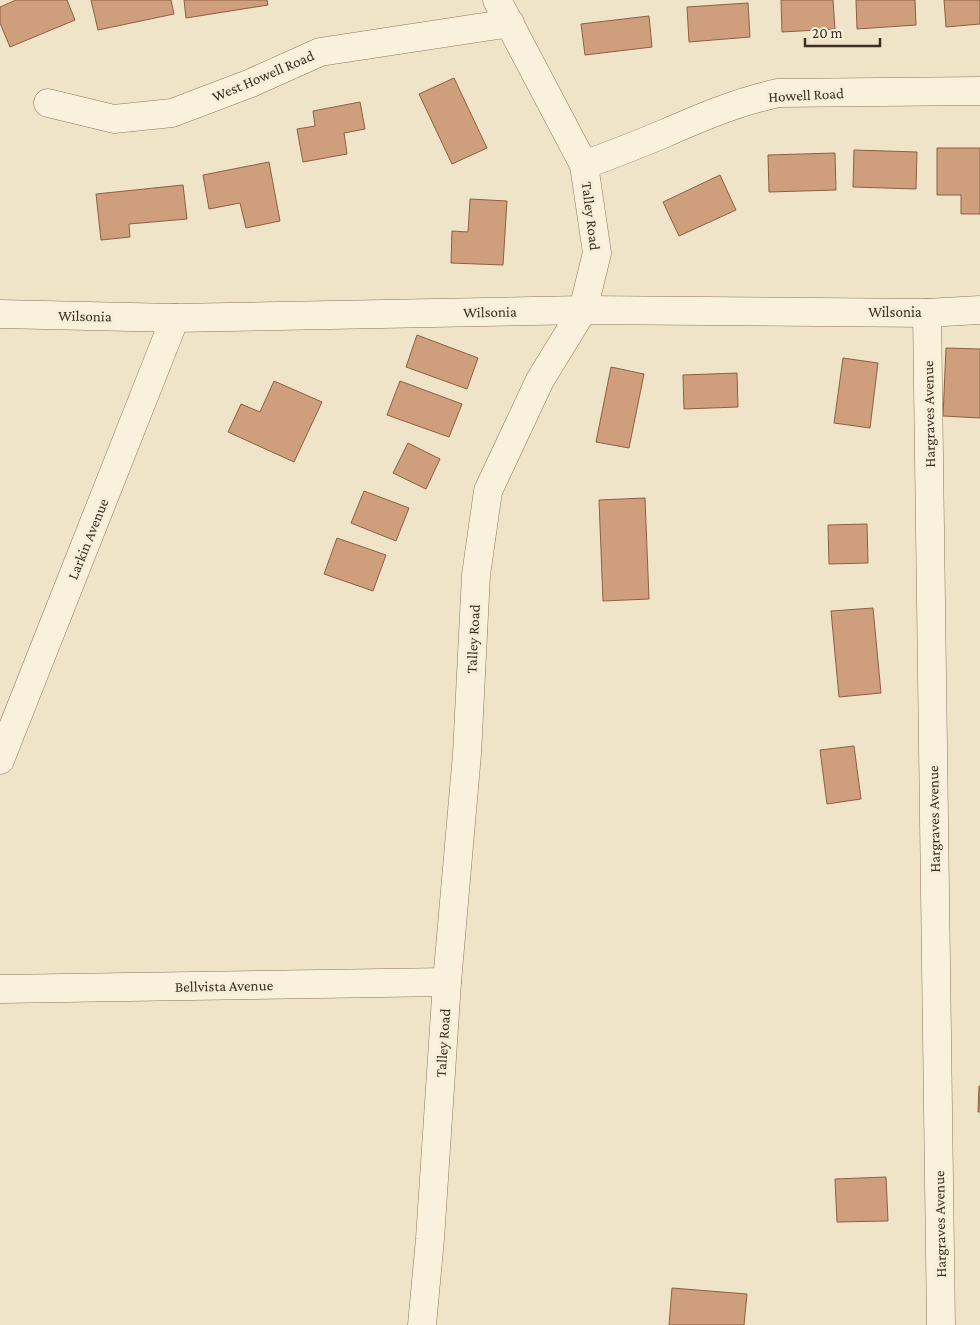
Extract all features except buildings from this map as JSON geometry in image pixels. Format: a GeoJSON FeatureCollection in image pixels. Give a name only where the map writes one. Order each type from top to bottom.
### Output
{"type":"FeatureCollection","features":[{"type":"Feature","properties":{"kind":"street","name":"West Howell Road"},"geometry":{"type":"LineString","coordinates":[[48,103],[114,118],[172,113],[251,83],[320,52],[504,11]]}},
{"type":"Feature","properties":{"kind":"street","name":"Talley Road"},"geometry":{"type":"LineString","coordinates":[[422,1325],[430,1239],[447,982],[467,754],[476,575],[488,491],[540,380],[583,310],[597,253],[584,165],[504,11]]}},
{"type":"Feature","properties":{"kind":"street","name":"Howell Road"},"geometry":{"type":"LineString","coordinates":[[584,165],[713,112],[778,93],[980,91]]}},
{"type":"Feature","properties":{"kind":"street","name":"Wilsonia"},"geometry":{"type":"LineString","coordinates":[[0,314],[175,318],[583,310],[927,313],[980,310]]}},
{"type":"Feature","properties":{"kind":"street","name":"Hargraves Avenue"},"geometry":{"type":"LineString","coordinates":[[927,313],[941,1325]]}},
{"type":"Feature","properties":{"kind":"street","name":"Larkin Avenue"},"geometry":{"type":"LineString","coordinates":[[0,760],[175,318]]}},
{"type":"Feature","properties":{"kind":"street","name":"Bellvista Avenue"},"geometry":{"type":"LineString","coordinates":[[0,989],[447,982]]}}]}
